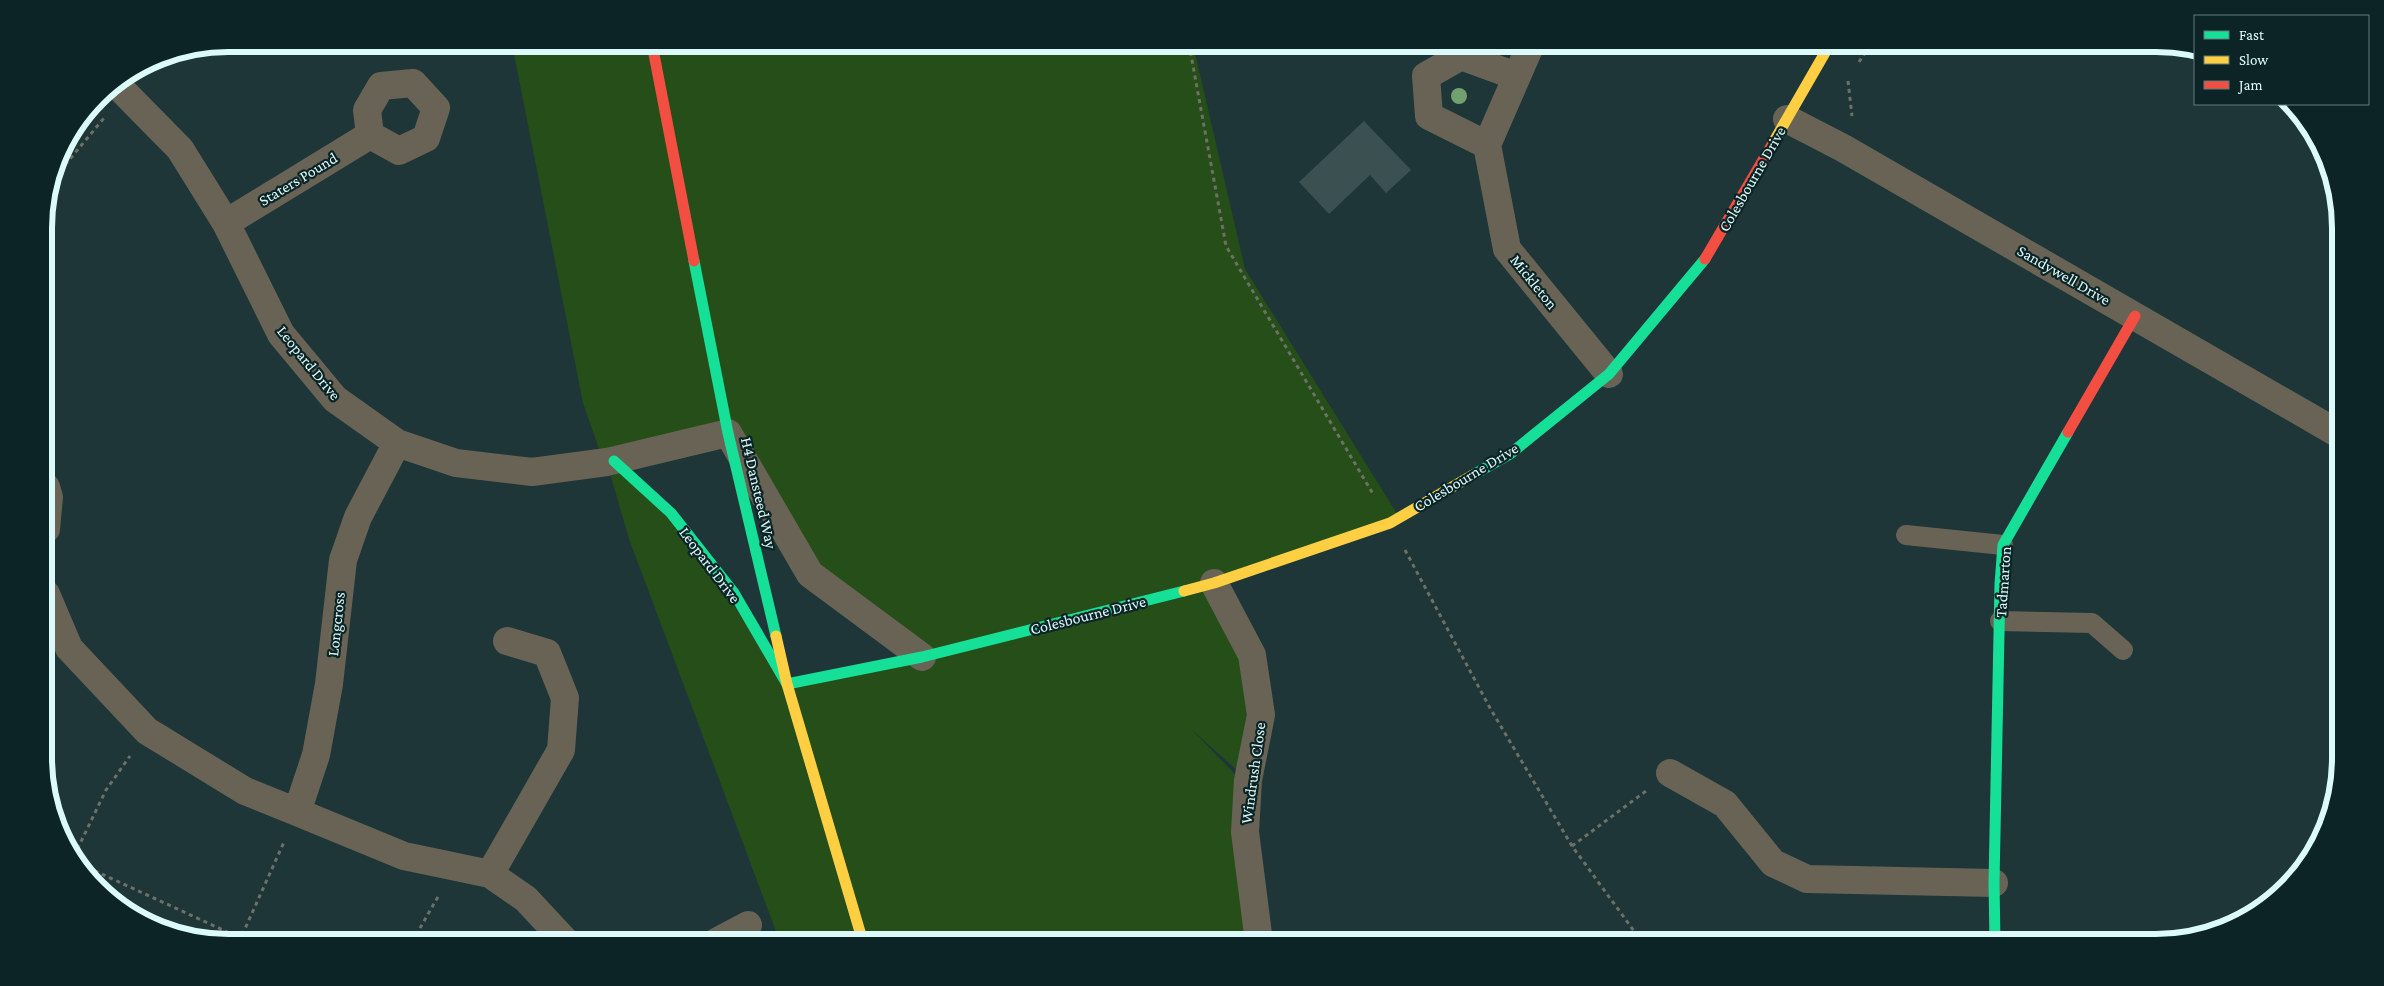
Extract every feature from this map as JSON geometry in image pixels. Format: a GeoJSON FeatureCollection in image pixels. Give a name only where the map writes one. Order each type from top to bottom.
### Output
{"type":"FeatureCollection","features":[{"type":"Feature","properties":{"kind":"street","name":"H4 Dansteed Way"},"geometry":{"type":"LineString","coordinates":[[654,52],[728,433],[787,684],[860,934]]}},
{"type":"Feature","properties":{"kind":"street"},"geometry":{"type":"LineString","coordinates":[[1516,76],[1460,56],[1426,76],[1428,116],[1487,145],[1527,52]]}},
{"type":"Feature","properties":{"kind":"street","name":"Colesbourne Drive"},"geometry":{"type":"LineString","coordinates":[[787,684],[922,656],[1214,583],[1390,523],[1510,454],[1609,374],[1710,252],[1825,52]]}},
{"type":"Feature","properties":{"kind":"street","name":"Leopard Drive"},"geometry":{"type":"LineString","coordinates":[[121,89],[180,149],[226,223],[281,334],[335,399],[397,443],[456,463],[532,472],[614,460],[728,433]]}},
{"type":"Feature","properties":{"kind":"street","name":"Sandywell Drive"},"geometry":{"type":"LineString","coordinates":[[1787,119],[1843,148],[2332,430]]}},
{"type":"Feature","properties":{"kind":"street","name":"Staters Pound"},"geometry":{"type":"LineString","coordinates":[[226,223],[370,135]]}},
{"type":"Feature","properties":{"kind":"street","name":"Mickleton"},"geometry":{"type":"LineString","coordinates":[[1487,145],[1507,249],[1609,374]]}},
{"type":"Feature","properties":{"kind":"street","name":"Tadmarton"},"geometry":{"type":"LineString","coordinates":[[1995,934],[1994,883],[2003,545],[2135,316]]}},
{"type":"Feature","properties":{"kind":"street"},"geometry":{"type":"LineString","coordinates":[[728,433],[810,574],[922,656]]}},
{"type":"Feature","properties":{"kind":"street","name":"Longcross"},"geometry":{"type":"LineString","coordinates":[[298,812],[316,755],[329,684],[343,560],[358,517],[397,443]]}},
{"type":"Feature","properties":{"kind":"street","name":"Leopard Drive"},"geometry":{"type":"LineString","coordinates":[[614,460],[670,513],[734,593],[787,684]]}},
{"type":"Feature","properties":{"kind":"street","name":"Windrush Close"},"geometry":{"type":"LineString","coordinates":[[1214,583],[1252,655],[1261,715],[1248,780],[1245,832],[1258,934]]}},
{"type":"Feature","properties":{"kind":"street"},"geometry":{"type":"LineString","coordinates":[[52,610],[69,648],[147,731],[245,791],[404,856],[490,874],[526,900],[558,934]]}},
{"type":"Feature","properties":{"kind":"street"},"geometry":{"type":"LineString","coordinates":[[490,874],[561,750],[565,698],[547,653],[508,641]]}},
{"type":"Feature","properties":{"kind":"street"},"geometry":{"type":"LineString","coordinates":[[1670,773],[1725,804],[1773,863],[1807,879],[1994,883]]}},
{"type":"Feature","properties":{"kind":"street"},"geometry":{"type":"LineString","coordinates":[[731,934],[748,925]]}},
{"type":"Feature","properties":{"kind":"lane"},"geometry":{"type":"LineString","coordinates":[[1906,535],[2003,545]]}},
{"type":"Feature","properties":{"kind":"lane"},"geometry":{"type":"LineString","coordinates":[[2000,621],[2092,624],[2123,650]]}},
{"type":"Feature","properties":{"kind":"path"},"geometry":{"type":"LineString","coordinates":[[1857,66],[1866,52]]}},
{"type":"Feature","properties":{"kind":"path"},"geometry":{"type":"LineString","coordinates":[[1843,148],[1854,127],[1848,82],[1852,74]]}},
{"type":"Feature","properties":{"kind":"path"},"geometry":{"type":"LineString","coordinates":[[78,848],[106,790],[147,731]]}},
{"type":"Feature","properties":{"kind":"path"},"geometry":{"type":"LineString","coordinates":[[1572,846],[1670,773]]}},
{"type":"Feature","properties":{"kind":"path"},"geometry":{"type":"LineString","coordinates":[[243,934],[298,812]]}},
{"type":"Feature","properties":{"kind":"path"},"geometry":{"type":"LineString","coordinates":[[416,934],[454,867]]}},
{"type":"Feature","properties":{"kind":"path"},"geometry":{"type":"LineString","coordinates":[[94,871],[227,934]]}},
{"type":"Feature","properties":{"kind":"green space"},"geometry":{"type":"Polygon","coordinates":[[[514,52],[1195,52],[1245,269],[1399,517],[1214,583],[1261,715],[1239,772],[1191,729],[1234,773],[1239,833],[1253,934],[777,934],[629,539],[607,463],[604,463],[583,403],[514,52]],[[728,433],[607,462],[671,513],[787,684],[921,656],[810,574],[728,433]]]}},
{"type":"Feature","properties":{"kind":"building"},"geometry":{"type":"Polygon","coordinates":[[[1364,121],[1411,170],[1386,193],[1370,175],[1329,214],[1299,182],[1364,121]]]}},
{"type":"Feature","properties":{"kind":"traffic: fast"},"geometry":{"type":"LineString","coordinates":[[1473,475],[1510,454],[1609,374],[1705,259]]}},
{"type":"Feature","properties":{"kind":"traffic: fast"},"geometry":{"type":"LineString","coordinates":[[694,261],[728,433],[776,636]]}},
{"type":"Feature","properties":{"kind":"traffic: fast"},"geometry":{"type":"LineString","coordinates":[[1995,934],[1994,883],[2000,584],[2003,545],[2068,432]]}},
{"type":"Feature","properties":{"kind":"traffic: fast"},"geometry":{"type":"LineString","coordinates":[[614,461],[671,513],[734,593],[787,684],[922,657],[1184,591]]}},
{"type":"Feature","properties":{"kind":"traffic: slow"},"geometry":{"type":"LineString","coordinates":[[1773,143],[1825,52]]}},
{"type":"Feature","properties":{"kind":"traffic: slow"},"geometry":{"type":"LineString","coordinates":[[1184,591],[1214,583],[1390,523],[1473,475]]}},
{"type":"Feature","properties":{"kind":"traffic: slow"},"geometry":{"type":"LineString","coordinates":[[776,636],[787,684],[861,934]]}},
{"type":"Feature","properties":{"kind":"traffic: jam"},"geometry":{"type":"LineString","coordinates":[[654,52],[694,261]]}},
{"type":"Feature","properties":{"kind":"traffic: jam"},"geometry":{"type":"LineString","coordinates":[[1705,259],[1773,143]]}},
{"type":"Feature","properties":{"kind":"traffic: jam"},"geometry":{"type":"LineString","coordinates":[[2068,432],[2135,316]]}}]}
